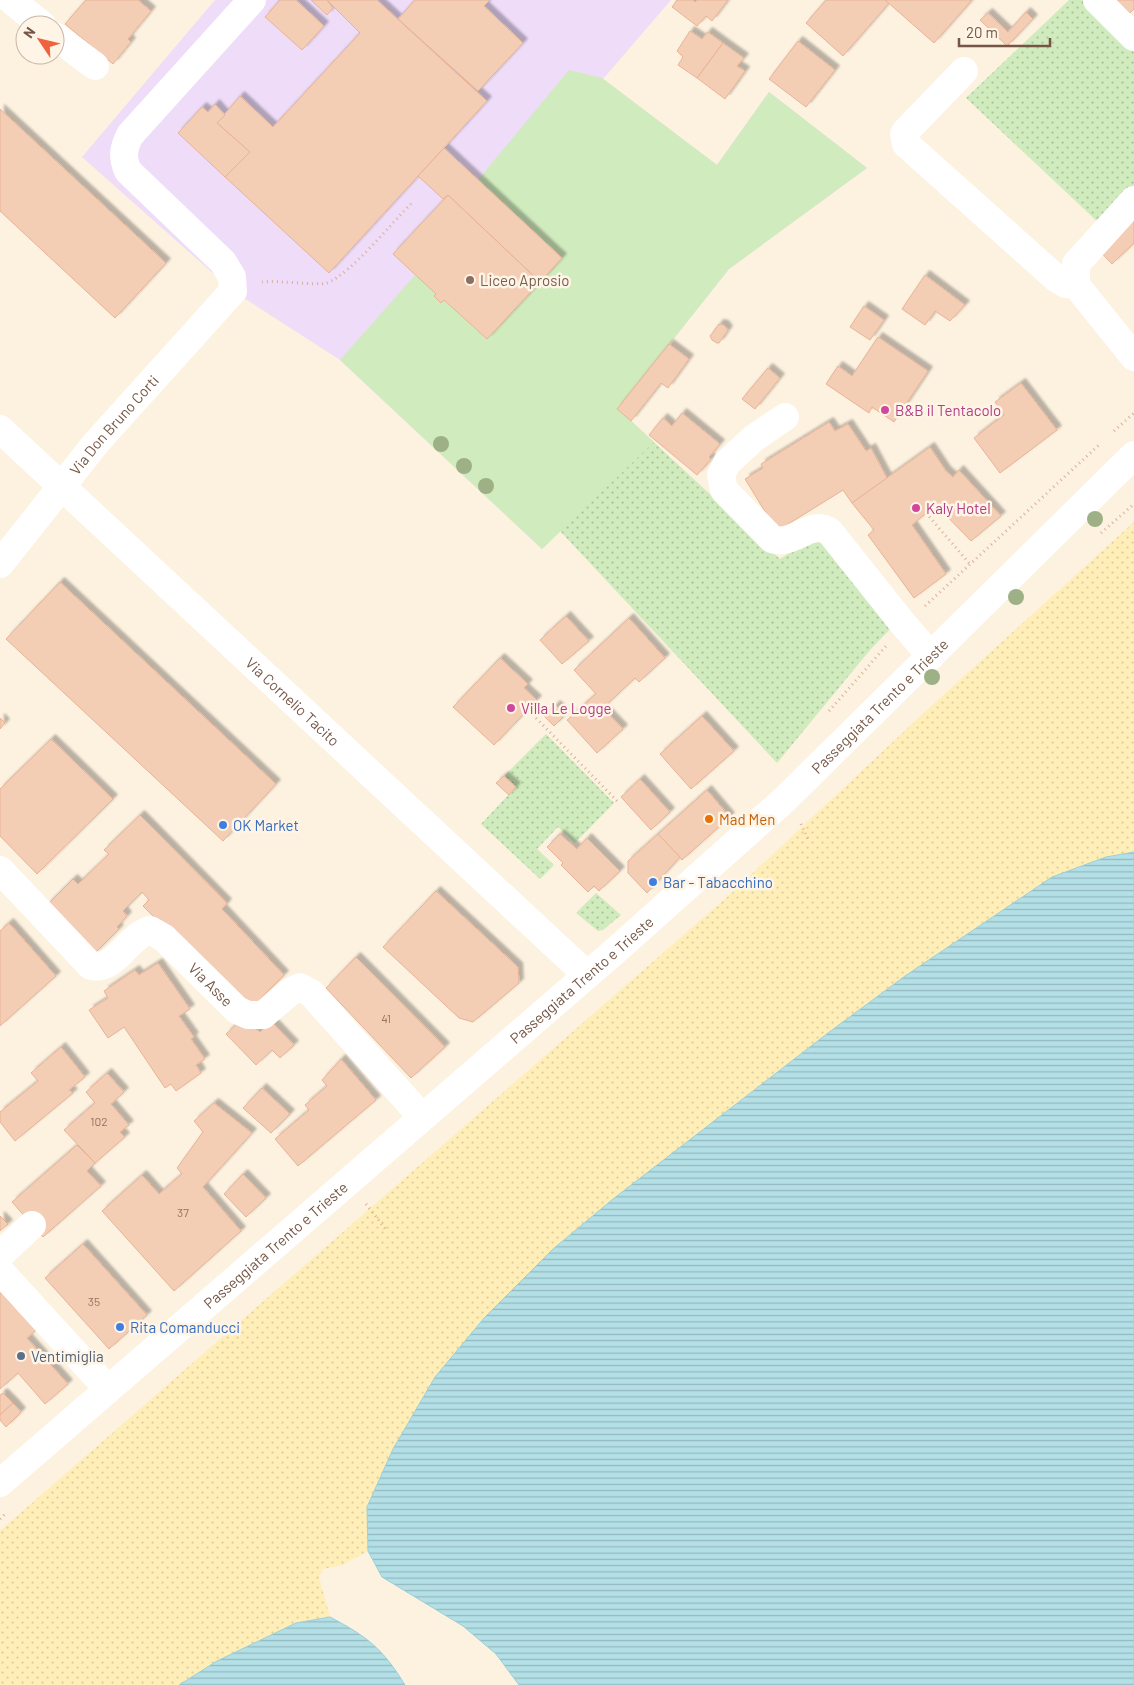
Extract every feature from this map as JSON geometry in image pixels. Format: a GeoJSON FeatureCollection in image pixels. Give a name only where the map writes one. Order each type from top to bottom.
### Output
{"type":"FeatureCollection","features":[{"type":"Feature","properties":{"kind":"street"},"geometry":{"type":"LineString","coordinates":[[11,0],[30,15]]}},
{"type":"Feature","properties":{"kind":"street"},"geometry":{"type":"LineString","coordinates":[[233,291],[232,277],[224,262],[128,171],[123,160],[124,148],[130,136],[252,0]]}},
{"type":"Feature","properties":{"kind":"street"},"geometry":{"type":"LineString","coordinates":[[1097,0],[1134,37]]}},
{"type":"Feature","properties":{"kind":"street"},"geometry":{"type":"LineString","coordinates":[[65,44],[95,66]]}},
{"type":"Feature","properties":{"kind":"street"},"geometry":{"type":"LineString","coordinates":[[964,72],[906,131],[904,134],[906,144],[1057,279],[1066,284],[1076,284]]}},
{"type":"Feature","properties":{"kind":"street"},"geometry":{"type":"LineString","coordinates":[[1134,200],[1076,264],[1076,284],[1134,357]]}},
{"type":"Feature","properties":{"kind":"street","name":"Via Don Bruno Corti"},"geometry":{"type":"LineString","coordinates":[[0,564],[60,486],[233,291]]}},
{"type":"Feature","properties":{"kind":"street"},"geometry":{"type":"LineString","coordinates":[[785,417],[754,438],[727,463],[721,475],[724,490],[772,539],[780,542],[787,541],[816,526],[824,527],[904,625],[932,656]]}},
{"type":"Feature","properties":{"kind":"street","name":"Via Cornelio Tacito"},"geometry":{"type":"LineString","coordinates":[[0,429],[436,832],[586,974]]}},
{"type":"Feature","properties":{"kind":"street","name":"Passeggiata Trento e Trieste"},"geometry":{"type":"LineString","coordinates":[[2,1478],[108,1389],[422,1117],[784,800],[1134,455]]}},
{"type":"Feature","properties":{"kind":"street","name":"Via Asse"},"geometry":{"type":"LineString","coordinates":[[0,870],[91,966],[99,968],[106,966],[134,938],[150,930],[164,938],[236,1010],[248,1015],[263,1015],[290,992],[300,987],[311,993],[422,1117]]}},
{"type":"Feature","properties":{"kind":"street"},"geometry":{"type":"LineString","coordinates":[[0,1255],[32,1225]]}},
{"type":"Feature","properties":{"kind":"street"},"geometry":{"type":"LineString","coordinates":[[0,1271],[108,1389]]}},
{"type":"Feature","properties":{"kind":"path"},"geometry":{"type":"LineString","coordinates":[[233,291],[249,284],[274,280],[326,284],[355,263],[413,202]]}},
{"type":"Feature","properties":{"kind":"path"},"geometry":{"type":"LineString","coordinates":[[1109,435],[1134,413]]}},
{"type":"Feature","properties":{"kind":"path"},"geometry":{"type":"LineString","coordinates":[[904,625],[1102,442]]}},
{"type":"Feature","properties":{"kind":"path"},"geometry":{"type":"LineString","coordinates":[[926,513],[970,564]]}},
{"type":"Feature","properties":{"kind":"path"},"geometry":{"type":"LineString","coordinates":[[536,718],[617,801]]}},
{"type":"Feature","properties":{"kind":"path"},"geometry":{"type":"LineString","coordinates":[[799,817],[808,839]]}},
{"type":"Feature","properties":{"kind":"path"},"geometry":{"type":"LineString","coordinates":[[364,1202],[387,1231]]}},
{"type":"Feature","properties":{"kind":"shaded area","name":"Liceo Aprosio"},"geometry":{"type":"Polygon","coordinates":[[[215,0],[671,0],[603,79],[717,165],[769,92],[867,168],[729,269],[618,409],[560,531],[542,549],[340,360],[233,291],[82,157],[215,0]]]}},
{"type":"Feature","properties":{"kind":"green space"},"geometry":{"type":"Polygon","coordinates":[[[1069,0],[1087,0],[1134,47],[1134,194],[1101,225],[966,98],[1069,0]]]}},
{"type":"Feature","properties":{"kind":"green space"},"geometry":{"type":"Polygon","coordinates":[[[569,70],[602,78],[717,165],[769,92],[867,168],[729,269],[618,409],[654,442],[542,549],[340,360],[416,274],[436,294],[434,296],[441,303],[444,300],[487,339],[562,258],[478,180],[569,70]]]}},
{"type":"Feature","properties":{"kind":"green space"},"geometry":{"type":"Polygon","coordinates":[[[631,421],[780,559],[812,538],[834,546],[895,624],[870,650],[777,763],[560,531],[542,549],[631,421]]]}},
{"type":"Feature","properties":{"kind":"green space"},"geometry":{"type":"Polygon","coordinates":[[[546,734],[614,803],[575,843],[558,827],[537,849],[554,865],[540,879],[481,824],[516,787],[504,776],[546,734]]]}},
{"type":"Feature","properties":{"kind":"green space"},"geometry":{"type":"Polygon","coordinates":[[[596,893],[621,915],[603,930],[598,931],[576,913],[596,893]]]}},
{"type":"Feature","properties":{"kind":"sand"},"geometry":{"type":"Polygon","coordinates":[[[1134,522],[1134,852],[1106,857],[905,976],[613,1199],[553,1249],[485,1317],[435,1377],[393,1449],[367,1507],[368,1551],[342,1565],[323,1569],[319,1577],[330,1617],[296,1623],[217,1661],[179,1685],[0,1685],[0,1531],[725,899],[927,710],[1134,522]]]}},
{"type":"Feature","properties":{"kind":"water"},"geometry":{"type":"Polygon","coordinates":[[[1134,852],[1134,1685],[519,1685],[496,1654],[463,1626],[382,1577],[368,1551],[367,1507],[393,1449],[435,1377],[485,1317],[553,1249],[613,1199],[905,976],[1052,877],[1106,857],[1134,852]]]}},
{"type":"Feature","properties":{"kind":"water"},"geometry":{"type":"Polygon","coordinates":[[[330,1617],[355,1631],[382,1653],[405,1685],[179,1685],[217,1661],[296,1623],[330,1617]]]}},
{"type":"Feature","properties":{"kind":"building"},"geometry":{"type":"Polygon","coordinates":[[[86,0],[138,0],[151,11],[128,39],[131,42],[113,64],[65,24],[86,0]]]}},
{"type":"Feature","properties":{"kind":"building"},"geometry":{"type":"Polygon","coordinates":[[[280,0],[296,0],[324,26],[302,50],[265,17],[280,0]]]}},
{"type":"Feature","properties":{"kind":"building"},"geometry":{"type":"Polygon","coordinates":[[[311,0],[327,0],[333,8],[327,15],[311,0]]]}},
{"type":"Feature","properties":{"kind":"building"},"geometry":{"type":"Polygon","coordinates":[[[327,0],[377,0],[487,101],[329,273],[225,177],[250,152],[217,123],[240,96],[273,127],[360,33],[327,0]]]}},
{"type":"Feature","properties":{"kind":"building"},"geometry":{"type":"Polygon","coordinates":[[[415,0],[490,0],[484,6],[523,43],[478,91],[398,19],[415,0]]]}},
{"type":"Feature","properties":{"kind":"building"},"geometry":{"type":"Polygon","coordinates":[[[677,0],[693,0],[695,2],[697,0],[728,0],[712,21],[706,16],[697,26],[672,7],[677,0]]]}},
{"type":"Feature","properties":{"kind":"building"},"geometry":{"type":"Polygon","coordinates":[[[826,0],[885,0],[889,3],[843,56],[806,23],[826,0]]]}},
{"type":"Feature","properties":{"kind":"building"},"geometry":{"type":"Polygon","coordinates":[[[885,0],[972,0],[934,43],[885,0]]]}},
{"type":"Feature","properties":{"kind":"building"},"geometry":{"type":"Polygon","coordinates":[[[1116,0],[1134,0],[1134,9],[1130,13],[1116,0]]]}},
{"type":"Feature","properties":{"kind":"building"},"geometry":{"type":"Polygon","coordinates":[[[1026,12],[1033,19],[1007,46],[980,20],[988,13],[1008,32],[1026,12]]]}},
{"type":"Feature","properties":{"kind":"building"},"geometry":{"type":"Polygon","coordinates":[[[690,31],[702,39],[708,32],[723,43],[697,78],[678,65],[683,57],[677,51],[690,31]]]}},
{"type":"Feature","properties":{"kind":"building"},"geometry":{"type":"Polygon","coordinates":[[[798,41],[835,70],[806,107],[769,79],[798,41]]]}},
{"type":"Feature","properties":{"kind":"building"},"geometry":{"type":"Polygon","coordinates":[[[723,43],[744,58],[737,66],[745,71],[725,99],[697,78],[723,43]]]}},
{"type":"Feature","properties":{"kind":"building"},"geometry":{"type":"Polygon","coordinates":[[[215,104],[225,115],[217,123],[250,152],[225,177],[178,133],[202,107],[208,112],[215,104]]]}},
{"type":"Feature","properties":{"kind":"building"},"geometry":{"type":"Polygon","coordinates":[[[0,109],[166,263],[115,318],[0,211],[0,109]]]}},
{"type":"Feature","properties":{"kind":"building"},"geometry":{"type":"Polygon","coordinates":[[[444,148],[562,258],[540,282],[448,195],[443,199],[418,176],[444,148]]]}},
{"type":"Feature","properties":{"kind":"building"},"geometry":{"type":"Polygon","coordinates":[[[448,195],[540,282],[487,339],[444,300],[441,303],[434,296],[436,294],[393,254],[448,195]]]}},
{"type":"Feature","properties":{"kind":"building"},"geometry":{"type":"Polygon","coordinates":[[[1134,220],[1134,243],[1112,264],[1097,248],[1134,220]]]}},
{"type":"Feature","properties":{"kind":"building"},"geometry":{"type":"Polygon","coordinates":[[[925,275],[965,305],[950,321],[935,311],[925,325],[902,309],[925,275]]]}},
{"type":"Feature","properties":{"kind":"building"},"geometry":{"type":"Polygon","coordinates":[[[864,306],[884,320],[870,340],[850,327],[864,306]]]}},
{"type":"Feature","properties":{"kind":"building"},"geometry":{"type":"Polygon","coordinates":[[[719,324],[724,325],[728,330],[719,343],[717,343],[710,336],[719,324]]]}},
{"type":"Feature","properties":{"kind":"building"},"geometry":{"type":"Polygon","coordinates":[[[878,337],[928,371],[894,422],[872,407],[869,413],[826,384],[838,366],[852,376],[878,337]]]}},
{"type":"Feature","properties":{"kind":"building"},"geometry":{"type":"Polygon","coordinates":[[[669,344],[689,359],[668,388],[661,383],[631,421],[617,409],[669,344]]]}},
{"type":"Feature","properties":{"kind":"building"},"geometry":{"type":"Polygon","coordinates":[[[768,368],[780,378],[755,409],[742,399],[768,368]]]}},
{"type":"Feature","properties":{"kind":"building"},"geometry":{"type":"Polygon","coordinates":[[[1021,383],[1057,430],[1000,473],[974,438],[1004,415],[995,402],[1021,383]]]}},
{"type":"Feature","properties":{"kind":"building"},"geometry":{"type":"Polygon","coordinates":[[[682,413],[720,444],[709,457],[711,459],[697,475],[649,435],[663,418],[672,426],[682,413]]]}},
{"type":"Feature","properties":{"kind":"building"},"geometry":{"type":"Polygon","coordinates":[[[829,422],[835,431],[848,424],[866,451],[871,448],[887,478],[852,503],[843,490],[777,531],[745,479],[763,468],[761,464],[829,422]]]}},
{"type":"Feature","properties":{"kind":"building"},"geometry":{"type":"Polygon","coordinates":[[[930,447],[946,471],[953,477],[959,470],[1001,516],[971,541],[936,505],[912,525],[946,574],[914,598],[868,535],[874,530],[852,503],[930,447]]]}},
{"type":"Feature","properties":{"kind":"building"},"geometry":{"type":"Polygon","coordinates":[[[60,582],[276,784],[223,841],[6,639],[60,582]]]}},
{"type":"Feature","properties":{"kind":"building"},"geometry":{"type":"Polygon","coordinates":[[[566,616],[589,641],[562,664],[540,640],[566,616]]]}},
{"type":"Feature","properties":{"kind":"building"},"geometry":{"type":"Polygon","coordinates":[[[629,618],[665,658],[639,682],[635,678],[603,708],[623,729],[597,753],[567,720],[596,694],[574,670],[629,618]]]}},
{"type":"Feature","properties":{"kind":"building"},"geometry":{"type":"Polygon","coordinates":[[[500,658],[528,684],[524,688],[537,700],[494,745],[453,707],[500,658]]]}},
{"type":"Feature","properties":{"kind":"building"},"geometry":{"type":"Polygon","coordinates":[[[556,705],[565,715],[554,726],[544,716],[556,705]]]}},
{"type":"Feature","properties":{"kind":"building"},"geometry":{"type":"Polygon","coordinates":[[[702,716],[734,751],[691,789],[660,754],[702,716]]]}},
{"type":"Feature","properties":{"kind":"building"},"geometry":{"type":"Polygon","coordinates":[[[0,718],[5,723],[0,729],[0,718]]]}},
{"type":"Feature","properties":{"kind":"building"},"geometry":{"type":"Polygon","coordinates":[[[51,739],[113,799],[37,874],[0,836],[0,789],[51,739]]]}},
{"type":"Feature","properties":{"kind":"building"},"geometry":{"type":"Polygon","coordinates":[[[504,776],[516,787],[509,795],[496,783],[504,776]]]}},
{"type":"Feature","properties":{"kind":"building"},"geometry":{"type":"Polygon","coordinates":[[[640,779],[670,812],[651,830],[621,797],[640,779]]]}},
{"type":"Feature","properties":{"kind":"building"},"geometry":{"type":"Polygon","coordinates":[[[707,790],[730,817],[682,860],[658,834],[707,790]]]}},
{"type":"Feature","properties":{"kind":"building"},"geometry":{"type":"Polygon","coordinates":[[[140,815],[227,903],[222,909],[284,975],[252,1007],[224,987],[143,906],[149,900],[142,892],[123,911],[127,916],[117,927],[119,929],[94,954],[47,905],[73,879],[78,884],[109,854],[104,850],[140,815]]]}},
{"type":"Feature","properties":{"kind":"building"},"geometry":{"type":"Polygon","coordinates":[[[560,834],[577,849],[587,838],[620,871],[599,891],[594,886],[588,892],[561,865],[563,863],[547,847],[560,834]]]}},
{"type":"Feature","properties":{"kind":"building"},"geometry":{"type":"Polygon","coordinates":[[[658,834],[680,857],[647,893],[628,873],[628,861],[658,834]]]}},
{"type":"Feature","properties":{"kind":"building"},"geometry":{"type":"Polygon","coordinates":[[[436,891],[518,967],[519,983],[473,1022],[459,1018],[383,947],[436,891]]]}},
{"type":"Feature","properties":{"kind":"building"},"geometry":{"type":"Polygon","coordinates":[[[9,923],[56,976],[0,1026],[0,931],[9,923]]]}},
{"type":"Feature","properties":{"kind":"building"},"geometry":{"type":"Polygon","coordinates":[[[356,957],[445,1047],[411,1078],[326,988],[356,957]]]}},
{"type":"Feature","properties":{"kind":"building"},"geometry":{"type":"Polygon","coordinates":[[[158,963],[190,1009],[179,1016],[194,1037],[191,1039],[205,1059],[196,1065],[201,1073],[176,1091],[171,1084],[165,1088],[124,1027],[108,1038],[89,1010],[108,998],[104,991],[135,970],[139,975],[158,963]]]}},
{"type":"Feature","properties":{"kind":"building"},"geometry":{"type":"Polygon","coordinates":[[[242,1019],[260,1032],[271,1021],[294,1045],[280,1058],[272,1050],[256,1065],[226,1034],[242,1019]]]}},
{"type":"Feature","properties":{"kind":"building"},"geometry":{"type":"Polygon","coordinates":[[[61,1047],[85,1077],[69,1090],[73,1093],[15,1141],[0,1122],[0,1112],[38,1081],[31,1073],[61,1047]]]}},
{"type":"Feature","properties":{"kind":"building"},"geometry":{"type":"Polygon","coordinates":[[[341,1059],[376,1100],[298,1166],[275,1139],[309,1110],[305,1105],[327,1086],[322,1080],[341,1059]]]}},
{"type":"Feature","properties":{"kind":"building"},"geometry":{"type":"Polygon","coordinates":[[[107,1073],[124,1092],[111,1104],[129,1125],[120,1132],[125,1137],[95,1163],[64,1130],[95,1103],[86,1092],[107,1073]]]}},
{"type":"Feature","properties":{"kind":"building"},"geometry":{"type":"Polygon","coordinates":[[[262,1088],[290,1114],[271,1133],[243,1108],[262,1088]]]}},
{"type":"Feature","properties":{"kind":"building"},"geometry":{"type":"Polygon","coordinates":[[[214,1103],[252,1133],[203,1187],[241,1231],[174,1291],[102,1211],[142,1175],[159,1194],[182,1174],[177,1168],[203,1132],[194,1121],[214,1103]]]}},
{"type":"Feature","properties":{"kind":"building"},"geometry":{"type":"Polygon","coordinates":[[[77,1145],[95,1163],[87,1171],[101,1186],[43,1237],[12,1202],[77,1145]]]}},
{"type":"Feature","properties":{"kind":"building"},"geometry":{"type":"Polygon","coordinates":[[[243,1174],[266,1198],[246,1217],[224,1194],[243,1174]]]}},
{"type":"Feature","properties":{"kind":"building"},"geometry":{"type":"Polygon","coordinates":[[[0,1216],[8,1224],[0,1231],[0,1216]]]}},
{"type":"Feature","properties":{"kind":"building"},"geometry":{"type":"Polygon","coordinates":[[[83,1244],[147,1315],[109,1349],[45,1278],[83,1244]]]}},
{"type":"Feature","properties":{"kind":"building","name":"Ventimiglia"},"geometry":{"type":"Polygon","coordinates":[[[0,1292],[36,1330],[27,1338],[68,1384],[45,1404],[18,1373],[0,1389],[0,1292]]]}},
{"type":"Feature","properties":{"kind":"building"},"geometry":{"type":"Polygon","coordinates":[[[3,1393],[13,1403],[0,1415],[0,1395],[3,1393]]]}},
{"type":"Feature","properties":{"kind":"building"},"geometry":{"type":"Polygon","coordinates":[[[13,1403],[21,1412],[6,1427],[0,1420],[0,1415],[13,1403]]]}},
{"type":"Feature","properties":{"kind":"place","name":"Liceo Aprosio"},"geometry":{"type":"Point","coordinates":[470,280]}},
{"type":"Feature","properties":{"kind":"place","name":"B&B il Tentacolo"},"geometry":{"type":"Point","coordinates":[885,410]}},
{"type":"Feature","properties":{"kind":"place","name":"Kaly Hotel"},"geometry":{"type":"Point","coordinates":[916,508]}},
{"type":"Feature","properties":{"kind":"place","name":"Villa Le Logge"},"geometry":{"type":"Point","coordinates":[511,708]}},
{"type":"Feature","properties":{"kind":"place","name":"Mad Men"},"geometry":{"type":"Point","coordinates":[709,819]}},
{"type":"Feature","properties":{"kind":"place","name":"OK Market"},"geometry":{"type":"Point","coordinates":[223,825]}},
{"type":"Feature","properties":{"kind":"place","name":"Bar - Tabacchino"},"geometry":{"type":"Point","coordinates":[653,882]}},
{"type":"Feature","properties":{"kind":"place","name":"Rita Comanducci"},"geometry":{"type":"Point","coordinates":[120,1327]}},
{"type":"Feature","properties":{"kind":"place","name":"Ventimiglia"},"geometry":{"type":"Point","coordinates":[21,1356]}}]}
